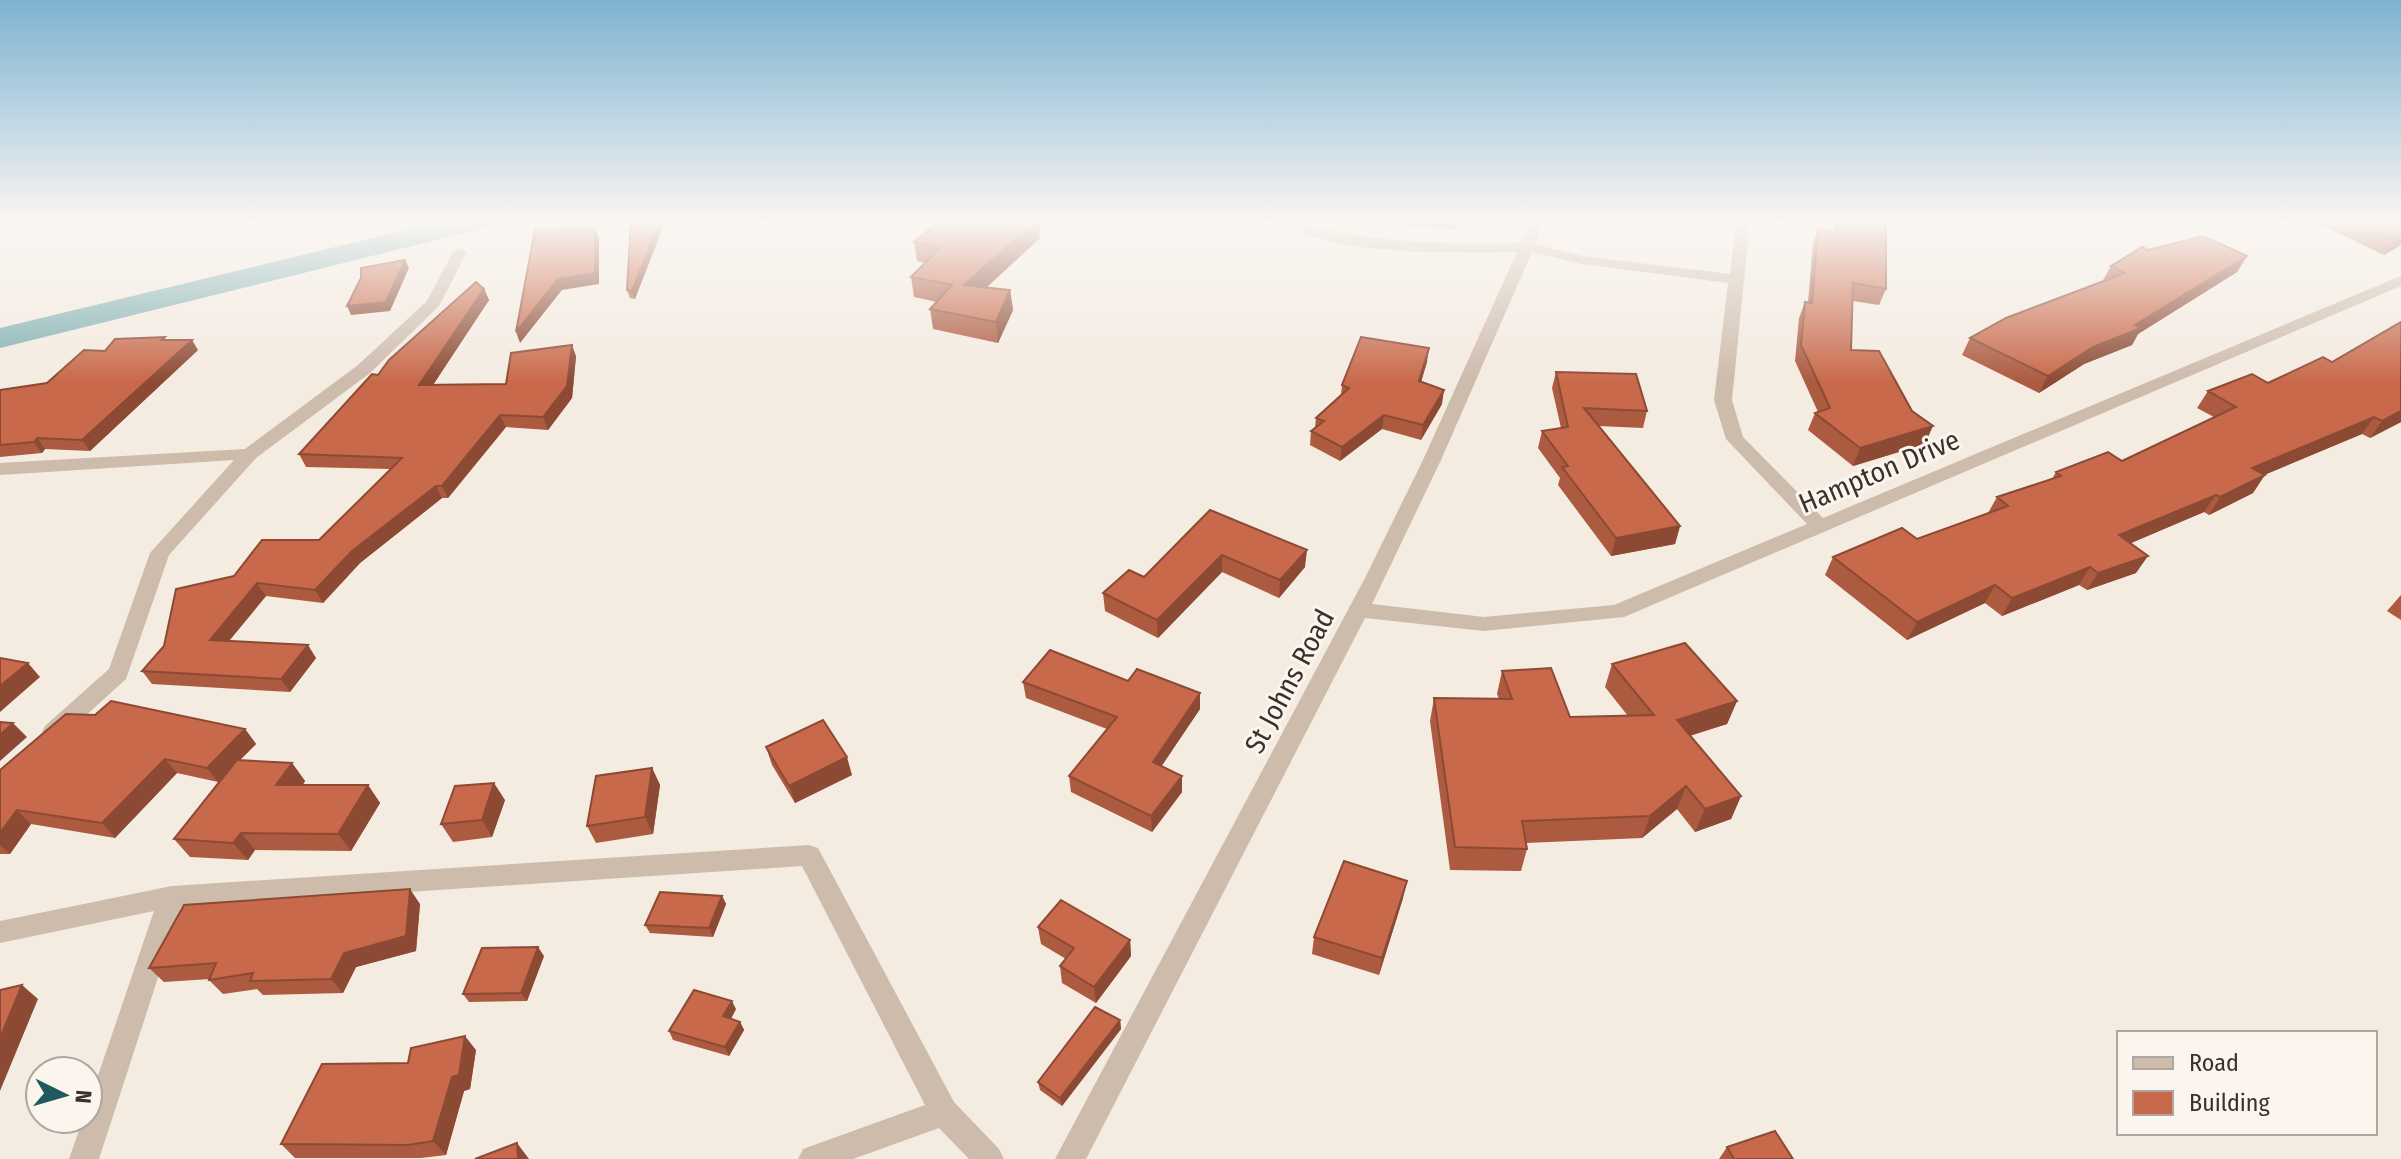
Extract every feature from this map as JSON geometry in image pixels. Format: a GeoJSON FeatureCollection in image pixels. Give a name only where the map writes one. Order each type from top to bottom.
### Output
{"type":"FeatureCollection","features":[{"type":"Feature","properties":{"kind":"street"},"geometry":{"type":"LineString","coordinates":[[35,747],[118,673],[160,553],[250,454],[364,369],[434,303],[449,274]]}},
{"type":"Feature","properties":{"kind":"street","name":"St Johns Road"},"geometry":{"type":"LineString","coordinates":[[1070,1159],[1360,610],[1515,274]]}},
{"type":"Feature","properties":{"kind":"street"},"geometry":{"type":"LineString","coordinates":[[1696,274],[1736,279]]}},
{"type":"Feature","properties":{"kind":"street"},"geometry":{"type":"LineString","coordinates":[[1737,274],[1723,400],[1735,439],[1820,526]]}},
{"type":"Feature","properties":{"kind":"street","name":"Hampton Drive"},"geometry":{"type":"LineString","coordinates":[[1360,610],[1484,624],[1617,612],[2401,281]]}},
{"type":"Feature","properties":{"kind":"street"},"geometry":{"type":"LineString","coordinates":[[0,469],[250,454]]}},
{"type":"Feature","properties":{"kind":"street"},"geometry":{"type":"LineString","coordinates":[[0,932],[172,897],[809,855],[944,1112],[989,1159]]}},
{"type":"Feature","properties":{"kind":"street"},"geometry":{"type":"LineString","coordinates":[[84,1159],[172,897]]}},
{"type":"Feature","properties":{"kind":"street"},"geometry":{"type":"LineString","coordinates":[[813,1159],[944,1112]]}},
{"type":"Feature","properties":{"kind":"building"},"geometry":{"type":"Polygon","coordinates":[[[361,274],[399,274],[386,302],[347,306],[361,274]]]}},
{"type":"Feature","properties":{"kind":"building"},"geometry":{"type":"Polygon","coordinates":[[[527,274],[588,274],[558,279],[516,332],[527,274]]]}},
{"type":"Feature","properties":{"kind":"building"},"geometry":{"type":"Polygon","coordinates":[[[628,274],[639,274],[632,291],[627,290],[628,274]]]}},
{"type":"Feature","properties":{"kind":"building"},"geometry":{"type":"Polygon","coordinates":[[[914,274],[976,274],[964,285],[1010,290],[996,322],[930,309],[952,285],[911,277],[914,274]]]}},
{"type":"Feature","properties":{"kind":"building"},"geometry":{"type":"Polygon","coordinates":[[[1814,274],[1886,274],[1886,289],[1853,283],[1851,350],[1879,351],[1912,411],[1933,426],[1860,448],[1815,413],[1830,408],[1801,345],[1805,302],[1812,303],[1814,274]]]}},
{"type":"Feature","properties":{"kind":"building"},"geometry":{"type":"Polygon","coordinates":[[[2122,274],[2218,274],[2135,325],[2141,328],[2093,347],[2048,376],[1970,338],[2006,318],[2122,274]]]}},
{"type":"Feature","properties":{"kind":"building"},"geometry":{"type":"Polygon","coordinates":[[[476,282],[484,289],[419,385],[506,384],[511,353],[572,345],[567,386],[543,417],[500,415],[442,486],[436,486],[352,551],[315,590],[257,583],[210,640],[308,645],[281,679],[142,671],[164,646],[176,589],[234,576],[262,540],[319,540],[402,458],[299,454],[372,374],[378,375],[389,360],[476,282]]]}},
{"type":"Feature","properties":{"kind":"building"},"geometry":{"type":"Polygon","coordinates":[[[2401,322],[2401,411],[2382,421],[2374,417],[2252,468],[2265,475],[2220,497],[2216,495],[2119,535],[2148,556],[2098,573],[2090,567],[2012,598],[1995,585],[1917,622],[1833,557],[1902,528],[1917,539],[2008,506],[1997,497],[2061,476],[2056,472],[2108,452],[2122,461],[2236,407],[2208,391],[2252,374],[2268,383],[2323,357],[2332,362],[2401,322]]]}},
{"type":"Feature","properties":{"kind":"building"},"geometry":{"type":"Polygon","coordinates":[[[165,337],[162,340],[192,340],[82,440],[37,438],[34,442],[0,445],[0,390],[47,383],[84,350],[105,351],[115,339],[165,337]]]}},
{"type":"Feature","properties":{"kind":"building"},"geometry":{"type":"Polygon","coordinates":[[[1361,337],[1429,348],[1419,381],[1444,390],[1423,425],[1384,415],[1342,447],[1311,431],[1324,421],[1316,418],[1349,388],[1342,385],[1361,337]]]}},
{"type":"Feature","properties":{"kind":"building"},"geometry":{"type":"Polygon","coordinates":[[[1556,372],[1636,374],[1647,411],[1584,408],[1680,526],[1616,538],[1562,467],[1568,466],[1542,431],[1568,427],[1556,372]]]}},
{"type":"Feature","properties":{"kind":"building"},"geometry":{"type":"Polygon","coordinates":[[[1210,510],[1307,550],[1280,580],[1222,555],[1157,620],[1103,593],[1129,570],[1144,577],[1210,510]]]}},
{"type":"Feature","properties":{"kind":"building"},"geometry":{"type":"Polygon","coordinates":[[[1685,643],[1737,701],[1677,720],[1741,796],[1705,809],[1686,786],[1650,816],[1522,821],[1527,849],[1455,847],[1434,698],[1512,699],[1502,671],[1551,668],[1570,717],[1654,715],[1612,664],[1685,643]]]}},
{"type":"Feature","properties":{"kind":"building"},"geometry":{"type":"Polygon","coordinates":[[[1050,650],[1128,681],[1137,669],[1200,693],[1153,762],[1182,776],[1151,816],[1069,776],[1117,717],[1023,682],[1050,650]]]}},
{"type":"Feature","properties":{"kind":"building"},"geometry":{"type":"Polygon","coordinates":[[[0,658],[28,663],[0,686],[0,658]]]}},
{"type":"Feature","properties":{"kind":"building"},"geometry":{"type":"Polygon","coordinates":[[[111,701],[245,729],[207,768],[165,759],[102,823],[17,810],[0,833],[0,770],[66,714],[95,715],[111,701]]]}},
{"type":"Feature","properties":{"kind":"building"},"geometry":{"type":"Polygon","coordinates":[[[823,720],[847,757],[789,786],[766,747],[823,720]]]}},
{"type":"Feature","properties":{"kind":"building"},"geometry":{"type":"Polygon","coordinates":[[[0,722],[13,723],[0,735],[0,722]]]}},
{"type":"Feature","properties":{"kind":"building"},"geometry":{"type":"Polygon","coordinates":[[[237,760],[292,763],[276,785],[368,785],[338,834],[241,833],[233,843],[174,839],[237,760]]]}},
{"type":"Feature","properties":{"kind":"building"},"geometry":{"type":"Polygon","coordinates":[[[652,768],[645,817],[587,826],[596,776],[652,768]]]}},
{"type":"Feature","properties":{"kind":"building"},"geometry":{"type":"Polygon","coordinates":[[[494,783],[482,820],[441,824],[455,786],[494,783]]]}},
{"type":"Feature","properties":{"kind":"building"},"geometry":{"type":"Polygon","coordinates":[[[1344,861],[1407,881],[1382,958],[1314,937],[1344,861]]]}},
{"type":"Feature","properties":{"kind":"building"},"geometry":{"type":"Polygon","coordinates":[[[410,889],[406,936],[344,953],[331,979],[250,981],[253,973],[209,980],[216,963],[149,968],[184,905],[410,889]]]}},
{"type":"Feature","properties":{"kind":"building"},"geometry":{"type":"Polygon","coordinates":[[[660,892],[722,896],[709,928],[645,925],[660,892]]]}},
{"type":"Feature","properties":{"kind":"building"},"geometry":{"type":"Polygon","coordinates":[[[1061,900],[1130,940],[1094,987],[1060,966],[1074,948],[1038,927],[1061,900]]]}},
{"type":"Feature","properties":{"kind":"building"},"geometry":{"type":"Polygon","coordinates":[[[538,947],[521,993],[463,994],[482,948],[538,947]]]}},
{"type":"Feature","properties":{"kind":"building"},"geometry":{"type":"Polygon","coordinates":[[[22,985],[0,1038],[0,990],[22,985]]]}},
{"type":"Feature","properties":{"kind":"building"},"geometry":{"type":"Polygon","coordinates":[[[694,990],[732,1001],[723,1016],[740,1022],[725,1047],[669,1031],[694,990]]]}},
{"type":"Feature","properties":{"kind":"building"},"geometry":{"type":"Polygon","coordinates":[[[1095,1007],[1120,1020],[1060,1098],[1038,1082],[1095,1007]]]}},
{"type":"Feature","properties":{"kind":"building"},"geometry":{"type":"Polygon","coordinates":[[[465,1036],[459,1075],[452,1077],[433,1141],[408,1145],[281,1144],[322,1064],[408,1063],[411,1048],[465,1036]]]}},
{"type":"Feature","properties":{"kind":"building"},"geometry":{"type":"Polygon","coordinates":[[[1775,1131],[1793,1159],[1734,1159],[1727,1147],[1775,1131]]]}},
{"type":"Feature","properties":{"kind":"building"},"geometry":{"type":"Polygon","coordinates":[[[517,1143],[518,1159],[475,1159],[517,1143]]]}},
{"type":"Feature","properties":{"kind":"waterway"},"geometry":{"type":"LineString","coordinates":[[0,338],[262,274]]}}]}
